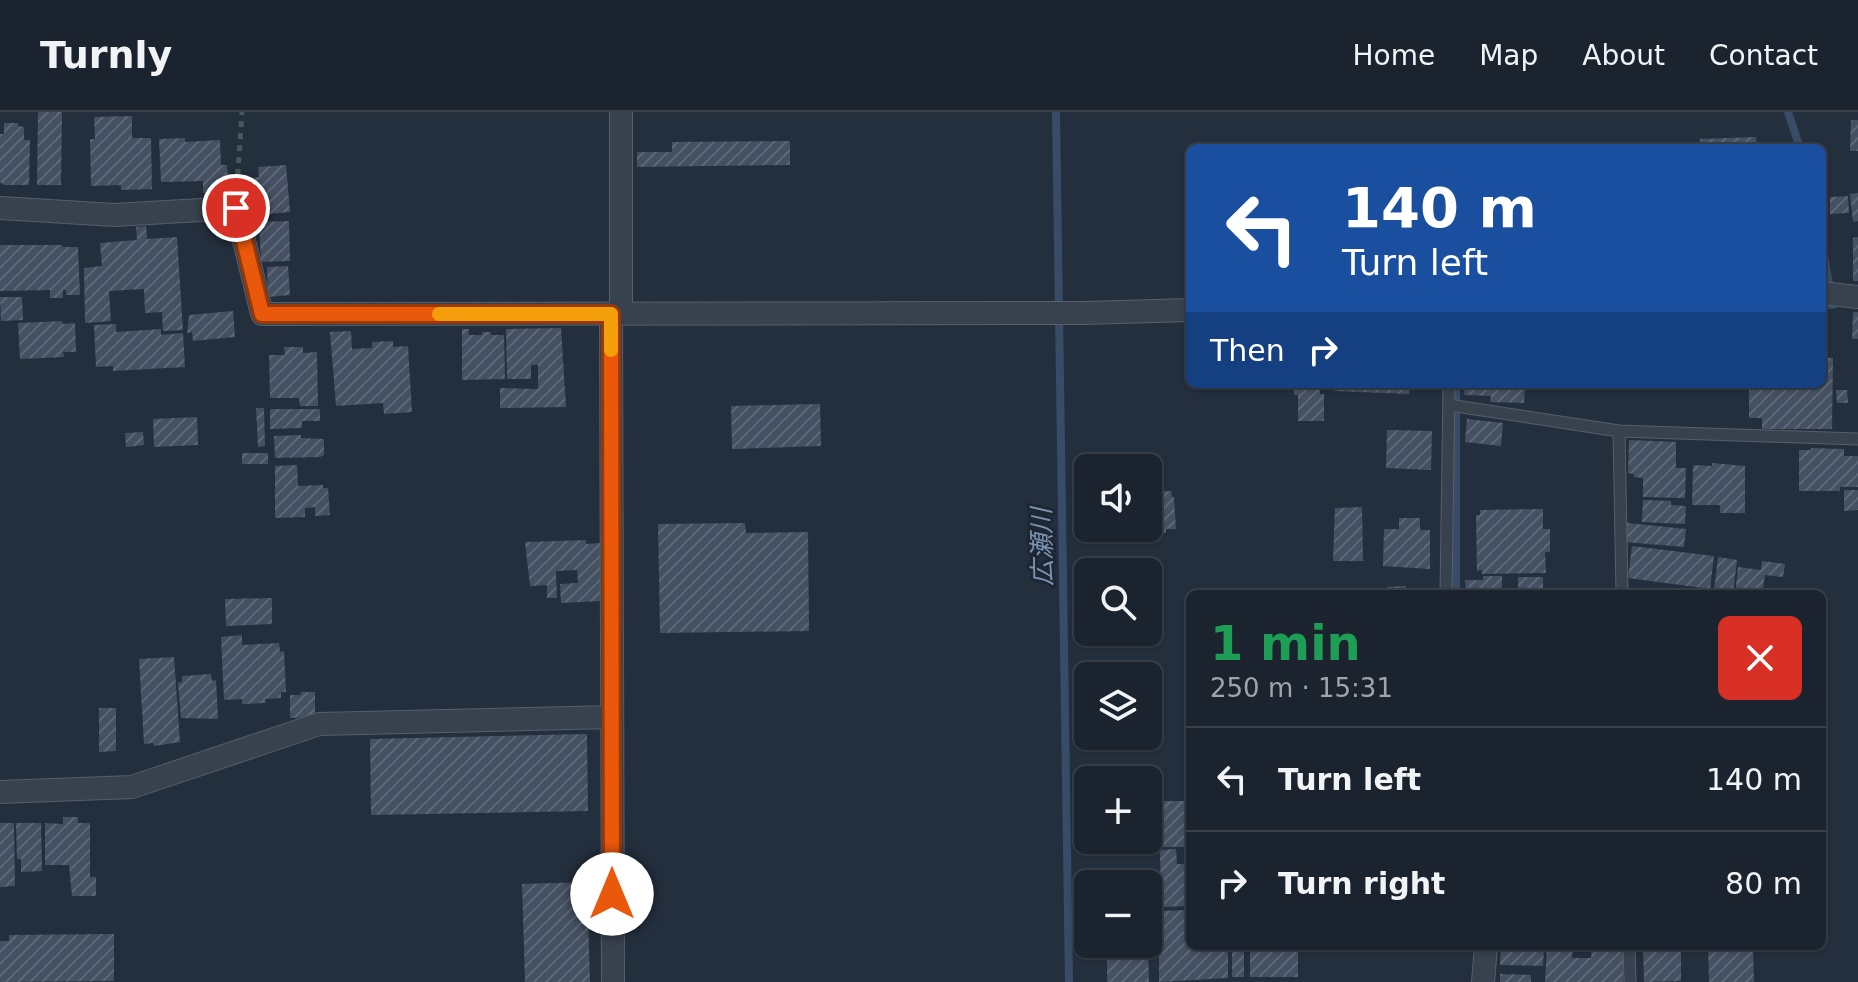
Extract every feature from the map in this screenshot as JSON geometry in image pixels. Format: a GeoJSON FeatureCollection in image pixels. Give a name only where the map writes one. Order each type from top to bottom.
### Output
{"type":"FeatureCollection","features":[{"type":"Feature","properties":{"kind":"street"},"geometry":{"type":"LineString","coordinates":[[613,982],[612,717],[621,112]]}},
{"type":"Feature","properties":{"kind":"street"},"geometry":{"type":"LineString","coordinates":[[0,208],[114,215],[236,208],[262,314],[1083,313],[1186,310]]}},
{"type":"Feature","properties":{"kind":"street"},"geometry":{"type":"LineString","coordinates":[[0,792],[132,787],[319,724],[612,717]]}},
{"type":"Feature","properties":{"kind":"street"},"geometry":{"type":"LineString","coordinates":[[1483,982],[1486,950]]}},
{"type":"Feature","properties":{"kind":"lane"},"geometry":{"type":"LineString","coordinates":[[1446,590],[1449,388]]}},
{"type":"Feature","properties":{"kind":"lane"},"geometry":{"type":"LineString","coordinates":[[1449,405],[1619,431],[1858,439]]}},
{"type":"Feature","properties":{"kind":"lane"},"geometry":{"type":"LineString","coordinates":[[1619,431],[1622,590]]}},
{"type":"Feature","properties":{"kind":"lane"},"geometry":{"type":"LineString","coordinates":[[1629,950],[1630,982]]}},
{"type":"Feature","properties":{"kind":"path"},"geometry":{"type":"LineString","coordinates":[[236,208],[242,112]]}},
{"type":"Feature","properties":{"kind":"building"},"geometry":{"type":"Polygon","coordinates":[[[38,112],[62,112],[61,185],[37,185],[38,112]]]}},
{"type":"Feature","properties":{"kind":"building"},"geometry":{"type":"Polygon","coordinates":[[[132,116],[132,138],[151,138],[152,189],[121,190],[121,185],[91,186],[90,139],[95,139],[94,117],[132,116]]]}},
{"type":"Feature","properties":{"kind":"building"},"geometry":{"type":"Polygon","coordinates":[[[1851,120],[1858,120],[1858,151],[1850,151],[1851,120]]]}},
{"type":"Feature","properties":{"kind":"building"},"geometry":{"type":"Polygon","coordinates":[[[4,123],[18,123],[18,126],[24,127],[24,140],[30,140],[29,185],[4,185],[0,182],[0,134],[4,134],[4,123]]]}},
{"type":"Feature","properties":{"kind":"building"},"geometry":{"type":"Polygon","coordinates":[[[1756,137],[1757,144],[1700,144],[1700,139],[1756,137]]]}},
{"type":"Feature","properties":{"kind":"building"},"geometry":{"type":"Polygon","coordinates":[[[185,138],[185,142],[220,140],[221,165],[227,165],[228,179],[221,179],[222,193],[203,193],[203,181],[161,182],[159,139],[185,138]]]}},
{"type":"Feature","properties":{"kind":"building"},"geometry":{"type":"Polygon","coordinates":[[[790,141],[790,165],[637,167],[637,152],[672,152],[672,142],[790,141]]]}},
{"type":"Feature","properties":{"kind":"building"},"geometry":{"type":"Polygon","coordinates":[[[286,165],[290,212],[256,215],[253,178],[259,177],[258,167],[286,165]]]}},
{"type":"Feature","properties":{"kind":"building"},"geometry":{"type":"Polygon","coordinates":[[[1858,193],[1858,221],[1853,222],[1850,194],[1858,193]]]}},
{"type":"Feature","properties":{"kind":"building"},"geometry":{"type":"Polygon","coordinates":[[[1848,196],[1849,213],[1830,214],[1830,197],[1848,196]]]}},
{"type":"Feature","properties":{"kind":"building"},"geometry":{"type":"Polygon","coordinates":[[[289,221],[290,261],[261,262],[259,222],[289,221]]]}},
{"type":"Feature","properties":{"kind":"building"},"geometry":{"type":"Polygon","coordinates":[[[146,226],[147,239],[177,237],[183,330],[163,331],[162,312],[145,313],[144,289],[109,291],[111,321],[85,323],[84,268],[102,266],[100,243],[137,240],[136,227],[146,226]]]}},
{"type":"Feature","properties":{"kind":"building"},"geometry":{"type":"Polygon","coordinates":[[[1858,237],[1858,281],[1853,281],[1853,238],[1858,237]]]}},
{"type":"Feature","properties":{"kind":"building"},"geometry":{"type":"Polygon","coordinates":[[[0,245],[78,247],[80,295],[66,295],[66,290],[63,290],[63,298],[50,298],[50,290],[0,291],[0,245]]]}},
{"type":"Feature","properties":{"kind":"building"},"geometry":{"type":"Polygon","coordinates":[[[288,266],[290,295],[268,297],[267,267],[288,266]]]}},
{"type":"Feature","properties":{"kind":"building"},"geometry":{"type":"Polygon","coordinates":[[[0,297],[22,297],[23,320],[1,321],[0,297]]]}},
{"type":"Feature","properties":{"kind":"building"},"geometry":{"type":"Polygon","coordinates":[[[233,311],[235,337],[193,341],[192,332],[187,333],[189,315],[233,311]]]}},
{"type":"Feature","properties":{"kind":"building"},"geometry":{"type":"Polygon","coordinates":[[[1853,312],[1858,312],[1858,339],[1852,339],[1853,312]]]}},
{"type":"Feature","properties":{"kind":"building"},"geometry":{"type":"Polygon","coordinates":[[[62,321],[63,324],[75,323],[76,352],[63,352],[64,357],[20,359],[18,323],[62,321]]]}},
{"type":"Feature","properties":{"kind":"building"},"geometry":{"type":"Polygon","coordinates":[[[116,324],[116,332],[161,329],[161,335],[183,333],[185,367],[113,371],[113,366],[96,367],[94,325],[116,324]]]}},
{"type":"Feature","properties":{"kind":"building"},"geometry":{"type":"Polygon","coordinates":[[[561,328],[566,407],[500,408],[500,388],[538,389],[538,365],[531,365],[531,379],[507,379],[506,329],[561,328]]]}},
{"type":"Feature","properties":{"kind":"building"},"geometry":{"type":"Polygon","coordinates":[[[462,329],[469,329],[469,335],[491,332],[491,335],[504,335],[505,379],[462,380],[462,329]]]}},
{"type":"Feature","properties":{"kind":"building"},"geometry":{"type":"Polygon","coordinates":[[[351,331],[352,349],[372,348],[372,342],[393,341],[393,347],[408,346],[412,412],[384,414],[383,403],[336,406],[330,332],[351,331]]]}},
{"type":"Feature","properties":{"kind":"building"},"geometry":{"type":"Polygon","coordinates":[[[284,347],[303,347],[303,353],[317,352],[318,406],[300,406],[299,398],[270,398],[269,355],[285,355],[284,347]]]}},
{"type":"Feature","properties":{"kind":"building"},"geometry":{"type":"Polygon","coordinates":[[[1826,358],[1833,358],[1832,429],[1762,429],[1762,418],[1749,418],[1749,388],[1826,388],[1826,358]]]}},
{"type":"Feature","properties":{"kind":"building"},"geometry":{"type":"Polygon","coordinates":[[[1294,388],[1320,388],[1320,394],[1324,394],[1324,421],[1298,421],[1298,395],[1294,395],[1294,388]]]}},
{"type":"Feature","properties":{"kind":"building"},"geometry":{"type":"Polygon","coordinates":[[[1335,388],[1410,388],[1409,394],[1335,391],[1335,388]]]}},
{"type":"Feature","properties":{"kind":"building"},"geometry":{"type":"Polygon","coordinates":[[[1465,388],[1525,388],[1524,403],[1490,402],[1491,396],[1464,395],[1465,388]]]}},
{"type":"Feature","properties":{"kind":"building"},"geometry":{"type":"Polygon","coordinates":[[[1836,390],[1847,390],[1848,403],[1837,403],[1836,390]]]}},
{"type":"Feature","properties":{"kind":"building"},"geometry":{"type":"Polygon","coordinates":[[[820,404],[821,446],[732,449],[731,406],[820,404]]]}},
{"type":"Feature","properties":{"kind":"building"},"geometry":{"type":"Polygon","coordinates":[[[256,408],[264,408],[265,446],[258,447],[256,408]]]}},
{"type":"Feature","properties":{"kind":"building"},"geometry":{"type":"Polygon","coordinates":[[[270,409],[320,409],[320,421],[302,421],[302,428],[270,429],[270,409]]]}},
{"type":"Feature","properties":{"kind":"building"},"geometry":{"type":"Polygon","coordinates":[[[197,417],[198,445],[154,447],[153,419],[197,417]]]}},
{"type":"Feature","properties":{"kind":"building"},"geometry":{"type":"Polygon","coordinates":[[[1467,419],[1503,423],[1501,446],[1465,442],[1467,419]]]}},
{"type":"Feature","properties":{"kind":"building"},"geometry":{"type":"Polygon","coordinates":[[[1387,430],[1432,431],[1431,470],[1386,468],[1387,430]]]}},
{"type":"Feature","properties":{"kind":"building"},"geometry":{"type":"Polygon","coordinates":[[[143,432],[144,445],[126,447],[125,433],[143,432]]]}},
{"type":"Feature","properties":{"kind":"building"},"geometry":{"type":"Polygon","coordinates":[[[301,435],[301,438],[324,439],[324,455],[275,458],[274,436],[301,435]]]}},
{"type":"Feature","properties":{"kind":"building"},"geometry":{"type":"Polygon","coordinates":[[[1629,440],[1676,442],[1676,468],[1686,468],[1685,498],[1643,497],[1643,478],[1628,473],[1629,440]]]}},
{"type":"Feature","properties":{"kind":"building"},"geometry":{"type":"Polygon","coordinates":[[[1844,449],[1844,456],[1858,456],[1858,487],[1840,487],[1840,491],[1799,491],[1799,450],[1844,449]]]}},
{"type":"Feature","properties":{"kind":"building"},"geometry":{"type":"Polygon","coordinates":[[[242,453],[268,453],[268,464],[242,464],[242,453]]]}},
{"type":"Feature","properties":{"kind":"building"},"geometry":{"type":"Polygon","coordinates":[[[1712,463],[1745,466],[1745,513],[1720,513],[1720,505],[1692,505],[1693,465],[1712,466],[1712,463]]]}},
{"type":"Feature","properties":{"kind":"building"},"geometry":{"type":"Polygon","coordinates":[[[297,465],[298,486],[323,485],[323,488],[328,488],[330,515],[315,516],[315,507],[305,508],[305,517],[275,518],[275,466],[297,465]]]}},
{"type":"Feature","properties":{"kind":"building"},"geometry":{"type":"Polygon","coordinates":[[[1844,490],[1858,490],[1858,510],[1844,511],[1844,490]]]}},
{"type":"Feature","properties":{"kind":"building"},"geometry":{"type":"Polygon","coordinates":[[[1162,491],[1171,491],[1174,497],[1176,529],[1166,529],[1166,533],[1162,533],[1162,491]]]}},
{"type":"Feature","properties":{"kind":"building"},"geometry":{"type":"Polygon","coordinates":[[[1643,500],[1671,501],[1671,505],[1686,506],[1685,524],[1642,522],[1643,500]]]}},
{"type":"Feature","properties":{"kind":"building"},"geometry":{"type":"Polygon","coordinates":[[[1362,507],[1363,561],[1333,561],[1335,508],[1362,507]]]}},
{"type":"Feature","properties":{"kind":"building"},"geometry":{"type":"Polygon","coordinates":[[[1543,509],[1543,529],[1550,529],[1550,552],[1545,552],[1546,573],[1482,574],[1482,570],[1477,571],[1476,515],[1480,515],[1480,510],[1543,509]]]}},
{"type":"Feature","properties":{"kind":"building"},"geometry":{"type":"Polygon","coordinates":[[[1399,518],[1420,518],[1420,530],[1430,530],[1430,569],[1383,566],[1384,529],[1399,529],[1399,518]]]}},
{"type":"Feature","properties":{"kind":"building"},"geometry":{"type":"Polygon","coordinates":[[[745,523],[746,533],[808,532],[809,631],[660,633],[658,524],[745,523]]]}},
{"type":"Feature","properties":{"kind":"building"},"geometry":{"type":"Polygon","coordinates":[[[1627,523],[1686,529],[1684,547],[1625,542],[1627,523]]]}},
{"type":"Feature","properties":{"kind":"building"},"geometry":{"type":"Polygon","coordinates":[[[586,540],[586,544],[600,543],[602,601],[561,603],[560,584],[578,583],[577,570],[556,571],[557,598],[547,598],[547,585],[530,586],[525,542],[586,540]]]}},
{"type":"Feature","properties":{"kind":"building"},"geometry":{"type":"Polygon","coordinates":[[[1632,546],[1714,556],[1710,589],[1628,578],[1632,546]]]}},
{"type":"Feature","properties":{"kind":"building"},"geometry":{"type":"Polygon","coordinates":[[[1718,557],[1737,560],[1733,590],[1714,590],[1718,557]]]}},
{"type":"Feature","properties":{"kind":"building"},"geometry":{"type":"Polygon","coordinates":[[[1762,561],[1785,564],[1783,577],[1765,575],[1763,590],[1735,590],[1738,567],[1761,570],[1762,561]]]}},
{"type":"Feature","properties":{"kind":"building"},"geometry":{"type":"Polygon","coordinates":[[[1483,576],[1502,576],[1502,590],[1466,590],[1465,580],[1483,580],[1483,576]]]}},
{"type":"Feature","properties":{"kind":"building"},"geometry":{"type":"Polygon","coordinates":[[[1518,577],[1543,577],[1543,590],[1518,590],[1518,577]]]}},
{"type":"Feature","properties":{"kind":"building"},"geometry":{"type":"Polygon","coordinates":[[[1406,586],[1406,590],[1387,590],[1387,587],[1406,586]]]}},
{"type":"Feature","properties":{"kind":"building"},"geometry":{"type":"Polygon","coordinates":[[[272,598],[272,624],[226,626],[225,599],[272,598]]]}},
{"type":"Feature","properties":{"kind":"building"},"geometry":{"type":"Polygon","coordinates":[[[242,635],[242,645],[279,643],[280,652],[284,651],[286,692],[281,692],[281,698],[265,699],[266,703],[242,704],[242,699],[224,700],[221,637],[242,635]]]}},
{"type":"Feature","properties":{"kind":"building"},"geometry":{"type":"Polygon","coordinates":[[[174,657],[180,742],[154,746],[153,743],[144,744],[139,659],[174,657]]]}},
{"type":"Feature","properties":{"kind":"building"},"geometry":{"type":"Polygon","coordinates":[[[211,674],[212,681],[216,680],[218,719],[181,718],[178,683],[182,682],[182,676],[211,674]]]}},
{"type":"Feature","properties":{"kind":"building"},"geometry":{"type":"Polygon","coordinates":[[[301,692],[315,692],[315,717],[290,718],[290,695],[301,695],[301,692]]]}},
{"type":"Feature","properties":{"kind":"building"},"geometry":{"type":"Polygon","coordinates":[[[99,708],[116,708],[116,751],[99,752],[99,708]]]}},
{"type":"Feature","properties":{"kind":"building"},"geometry":{"type":"Polygon","coordinates":[[[587,734],[588,811],[371,815],[370,739],[587,734]]]}},
{"type":"Feature","properties":{"kind":"building"},"geometry":{"type":"Polygon","coordinates":[[[1162,801],[1186,801],[1186,847],[1162,847],[1162,801]]]}},
{"type":"Feature","properties":{"kind":"building"},"geometry":{"type":"Polygon","coordinates":[[[63,817],[78,817],[78,823],[90,823],[90,877],[96,877],[96,896],[72,896],[69,865],[45,865],[45,823],[63,824],[63,817]]]}},
{"type":"Feature","properties":{"kind":"building"},"geometry":{"type":"Polygon","coordinates":[[[0,823],[14,823],[15,886],[0,887],[0,823]]]}},
{"type":"Feature","properties":{"kind":"building"},"geometry":{"type":"Polygon","coordinates":[[[16,823],[41,823],[42,871],[21,872],[21,859],[17,859],[16,823]]]}},
{"type":"Feature","properties":{"kind":"building"},"geometry":{"type":"Polygon","coordinates":[[[1176,849],[1177,864],[1186,864],[1186,906],[1162,907],[1162,850],[1176,849]]]}},
{"type":"Feature","properties":{"kind":"building"},"geometry":{"type":"Polygon","coordinates":[[[587,882],[590,982],[525,982],[522,884],[587,882]]]}},
{"type":"Feature","properties":{"kind":"building"},"geometry":{"type":"Polygon","coordinates":[[[1186,910],[1186,950],[1228,950],[1228,978],[1159,982],[1162,911],[1186,910]]]}},
{"type":"Feature","properties":{"kind":"building"},"geometry":{"type":"Polygon","coordinates":[[[114,934],[114,981],[0,982],[0,941],[9,941],[9,935],[114,934]]]}},
{"type":"Feature","properties":{"kind":"building"},"geometry":{"type":"Polygon","coordinates":[[[1232,950],[1244,950],[1244,977],[1232,977],[1232,950]]]}},
{"type":"Feature","properties":{"kind":"building"},"geometry":{"type":"Polygon","coordinates":[[[1250,950],[1298,950],[1298,977],[1250,977],[1250,950]]]}},
{"type":"Feature","properties":{"kind":"building"},"geometry":{"type":"Polygon","coordinates":[[[1501,950],[1544,950],[1543,966],[1500,965],[1501,950]]]}},
{"type":"Feature","properties":{"kind":"building"},"geometry":{"type":"Polygon","coordinates":[[[1547,950],[1573,950],[1572,958],[1591,958],[1592,950],[1624,950],[1623,982],[1545,982],[1547,950]]]}},
{"type":"Feature","properties":{"kind":"building"},"geometry":{"type":"Polygon","coordinates":[[[1643,950],[1681,950],[1681,981],[1644,982],[1643,950]]]}},
{"type":"Feature","properties":{"kind":"building"},"geometry":{"type":"Polygon","coordinates":[[[1708,950],[1753,950],[1754,982],[1709,982],[1708,950]]]}},
{"type":"Feature","properties":{"kind":"building"},"geometry":{"type":"Polygon","coordinates":[[[1107,958],[1148,958],[1149,982],[1107,982],[1107,958]]]}},
{"type":"Feature","properties":{"kind":"building"},"geometry":{"type":"Polygon","coordinates":[[[1500,974],[1531,975],[1531,982],[1500,982],[1500,974]]]}},
{"type":"Feature","properties":{"kind":"waterway","name":"広瀬川"},"geometry":{"type":"LineString","coordinates":[[1056,112],[1069,982]]}},
{"type":"Feature","properties":{"kind":"waterway","name":"広瀬川"},"geometry":{"type":"LineString","coordinates":[[1788,112],[1799,144]]}},
{"type":"Feature","properties":{"kind":"waterway","name":"広瀬川"},"geometry":{"type":"LineString","coordinates":[[1826,267],[1833,305],[1826,305]]}},
{"type":"Feature","properties":{"kind":"waterway","name":"広瀬川"},"geometry":{"type":"LineString","coordinates":[[1456,388],[1456,590]]}},
{"type":"Feature","properties":{"kind":"slow traffic"},"geometry":{"type":"LineString","coordinates":[[439,314],[611,314],[611,350]]}},
{"type":"Feature","properties":{"kind":"route"},"geometry":{"type":"LineString","coordinates":[[236,208],[262,314],[611,314],[612,894]]}}]}
